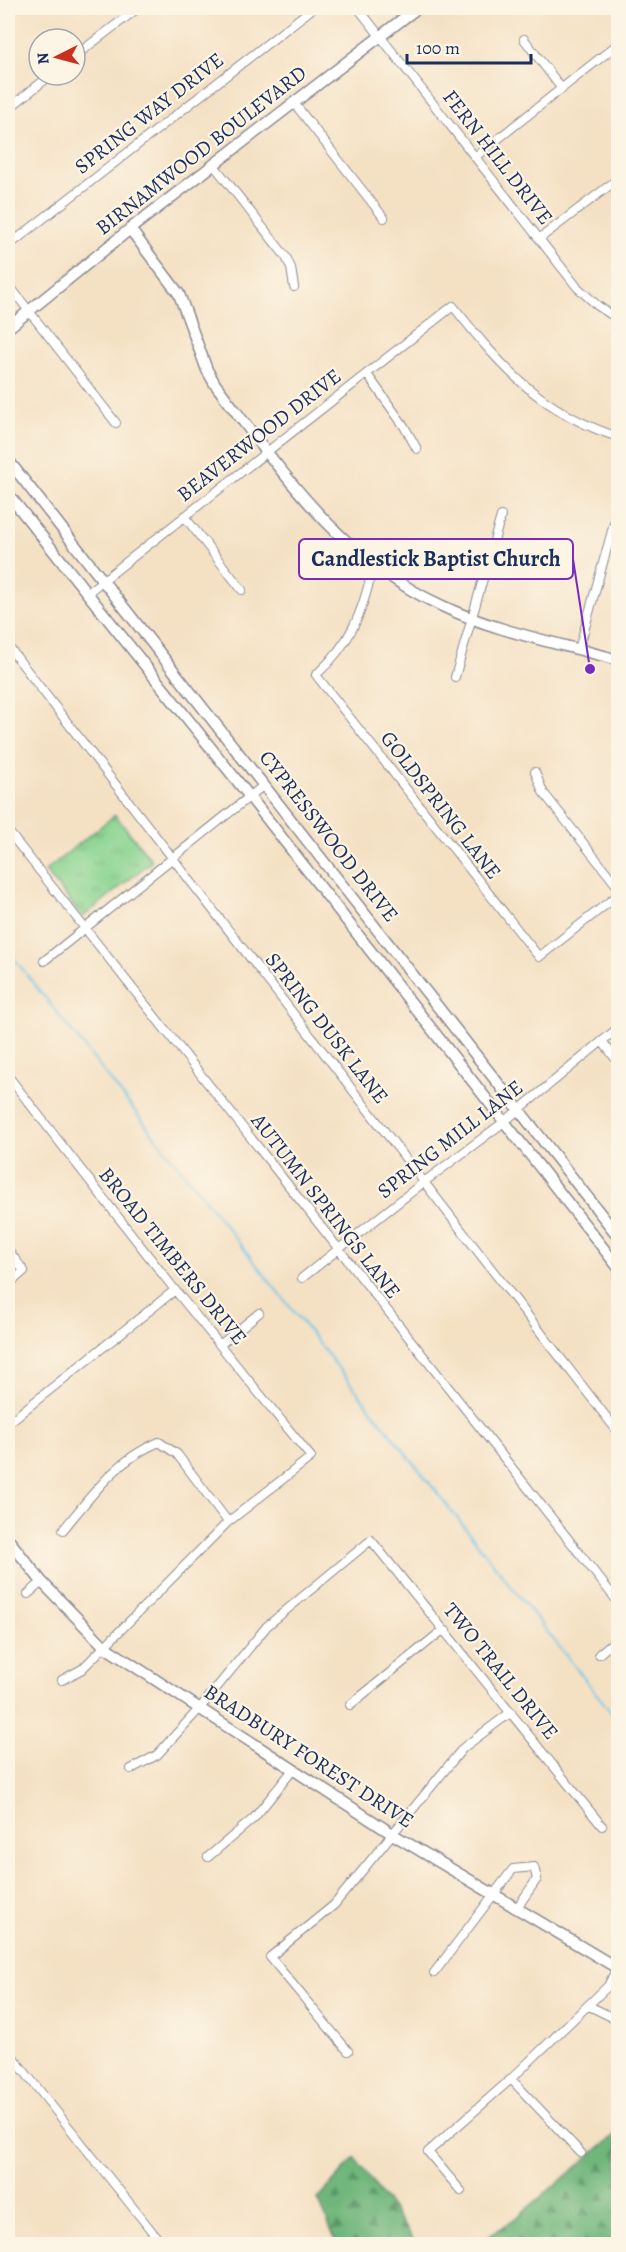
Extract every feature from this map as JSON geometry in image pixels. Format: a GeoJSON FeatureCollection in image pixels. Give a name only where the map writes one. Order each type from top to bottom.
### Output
{"type":"FeatureCollection","features":[{"type":"Feature","properties":{"kind":"main road","name":"BIRNAMWOOD BOULEVARD"},"geometry":{"type":"LineString","coordinates":[[9,329],[130,229],[417,8]]}},
{"type":"Feature","properties":{"kind":"main road"},"geometry":{"type":"LineString","coordinates":[[130,229],[179,294],[207,370],[215,384],[321,519],[374,565],[419,594],[472,618],[618,660]]}},
{"type":"Feature","properties":{"kind":"main road","name":"CYPRESSWOOD DRIVE"},"geometry":{"type":"LineString","coordinates":[[8,460],[618,1236]]}},
{"type":"Feature","properties":{"kind":"main road","name":"CYPRESSWOOD DRIVE"},"geometry":{"type":"LineString","coordinates":[[8,494],[250,797],[618,1267]]}},
{"type":"Feature","properties":{"kind":"main road"},"geometry":{"type":"LineString","coordinates":[[377,960],[392,947]]}},
{"type":"Feature","properties":{"kind":"main road","name":"BRADBURY FOREST DRIVE"},"geometry":{"type":"LineString","coordinates":[[8,1539],[42,1582],[105,1647],[394,1835],[615,1966]]}},
{"type":"Feature","properties":{"kind":"street"},"geometry":{"type":"LineString","coordinates":[[87,47],[138,8]]}},
{"type":"Feature","properties":{"kind":"street","name":"SPRING WAY DRIVE"},"geometry":{"type":"LineString","coordinates":[[8,246],[313,8]]}},
{"type":"Feature","properties":{"kind":"street","name":"FERN HILL DRIVE"},"geometry":{"type":"LineString","coordinates":[[358,8],[577,287],[598,306],[618,319]]}},
{"type":"Feature","properties":{"kind":"street"},"geometry":{"type":"LineString","coordinates":[[524,39],[562,89]]}},
{"type":"Feature","properties":{"kind":"street"},"geometry":{"type":"LineString","coordinates":[[475,157],[618,44]]}},
{"type":"Feature","properties":{"kind":"street"},"geometry":{"type":"LineString","coordinates":[[8,109],[36,87]]}},
{"type":"Feature","properties":{"kind":"street"},"geometry":{"type":"LineString","coordinates":[[294,102],[384,218]]}},
{"type":"Feature","properties":{"kind":"street"},"geometry":{"type":"LineString","coordinates":[[213,164],[286,257],[291,268],[294,286]]}},
{"type":"Feature","properties":{"kind":"street"},"geometry":{"type":"LineString","coordinates":[[539,239],[618,179]]}},
{"type":"Feature","properties":{"kind":"street"},"geometry":{"type":"LineString","coordinates":[[8,284],[116,423]]}},
{"type":"Feature","properties":{"kind":"street","name":"BEAVERWOOD DRIVE"},"geometry":{"type":"LineString","coordinates":[[87,593],[453,306],[487,349],[519,382],[564,414],[618,437]]}},
{"type":"Feature","properties":{"kind":"street"},"geometry":{"type":"LineString","coordinates":[[367,374],[404,426],[417,449]]}},
{"type":"Feature","properties":{"kind":"street"},"geometry":{"type":"LineString","coordinates":[[579,649],[618,509]]}},
{"type":"Feature","properties":{"kind":"street"},"geometry":{"type":"LineString","coordinates":[[184,516],[242,590]]}},
{"type":"Feature","properties":{"kind":"street"},"geometry":{"type":"LineString","coordinates":[[455,677],[501,516]]}},
{"type":"Feature","properties":{"kind":"street","name":"GOLDSPRING LANE"},"geometry":{"type":"LineString","coordinates":[[374,565],[354,628],[338,652],[316,675],[539,957],[618,895]]}},
{"type":"Feature","properties":{"kind":"street","name":"SPRING DUSK LANE"},"geometry":{"type":"LineString","coordinates":[[8,646],[618,1432]]}},
{"type":"Feature","properties":{"kind":"street"},"geometry":{"type":"LineString","coordinates":[[536,772],[543,792],[618,887]]}},
{"type":"Feature","properties":{"kind":"street"},"geometry":{"type":"LineString","coordinates":[[44,961],[264,785]]}},
{"type":"Feature","properties":{"kind":"street","name":"AUTUMN SPRINGS LANE"},"geometry":{"type":"LineString","coordinates":[[8,831],[337,1250],[618,1602]]}},
{"type":"Feature","properties":{"kind":"street","name":"SPRING MILL LANE"},"geometry":{"type":"LineString","coordinates":[[302,1278],[504,1122],[618,1028]]}},
{"type":"Feature","properties":{"kind":"street"},"geometry":{"type":"LineString","coordinates":[[602,1041],[618,1062]]}},
{"type":"Feature","properties":{"kind":"street","name":"BROAD TIMBERS DRIVE"},"geometry":{"type":"LineString","coordinates":[[8,1076],[175,1290],[311,1457],[228,1522]]}},
{"type":"Feature","properties":{"kind":"street"},"geometry":{"type":"LineString","coordinates":[[8,1250],[24,1271],[8,1285]]}},
{"type":"Feature","properties":{"kind":"street"},"geometry":{"type":"LineString","coordinates":[[8,1423],[175,1290]]}},
{"type":"Feature","properties":{"kind":"street"},"geometry":{"type":"LineString","coordinates":[[221,1344],[259,1313]]}},
{"type":"Feature","properties":{"kind":"street"},"geometry":{"type":"LineString","coordinates":[[62,1680],[82,1669],[228,1522],[177,1454],[159,1442],[141,1449],[105,1479],[63,1530]]}},
{"type":"Feature","properties":{"kind":"street","name":"TWO TRAIL DRIVE"},"geometry":{"type":"LineString","coordinates":[[200,1708],[267,1626],[371,1540],[602,1826]]}},
{"type":"Feature","properties":{"kind":"street"},"geometry":{"type":"LineString","coordinates":[[28,1594],[42,1582]]}},
{"type":"Feature","properties":{"kind":"street"},"geometry":{"type":"LineString","coordinates":[[350,1705],[443,1630],[446,1631]]}},
{"type":"Feature","properties":{"kind":"street"},"geometry":{"type":"LineString","coordinates":[[599,1654],[618,1638]]}},
{"type":"Feature","properties":{"kind":"street"},"geometry":{"type":"LineString","coordinates":[[131,1769],[157,1755],[200,1708]]}},
{"type":"Feature","properties":{"kind":"street"},"geometry":{"type":"LineString","coordinates":[[348,2051],[270,1957],[334,1905],[394,1835],[463,1748],[511,1712]]}},
{"type":"Feature","properties":{"kind":"street"},"geometry":{"type":"LineString","coordinates":[[208,1857],[254,1818],[292,1771],[290,1767]]}},
{"type":"Feature","properties":{"kind":"street"},"geometry":{"type":"LineString","coordinates":[[434,1973],[513,1869],[534,1867],[537,1879],[519,1905],[514,1908]]}},
{"type":"Feature","properties":{"kind":"street"},"geometry":{"type":"LineString","coordinates":[[461,2191],[428,2152],[589,2006],[608,1986],[616,1970],[615,1966]]}},
{"type":"Feature","properties":{"kind":"street"},"geometry":{"type":"LineString","coordinates":[[589,2006],[618,2020]]}},
{"type":"Feature","properties":{"kind":"street"},"geometry":{"type":"LineString","coordinates":[[8,2051],[162,2244]]}},
{"type":"Feature","properties":{"kind":"street"},"geometry":{"type":"LineString","coordinates":[[511,2079],[581,2153]]}},
{"type":"Feature","properties":{"kind":"green space"},"geometry":{"type":"Polygon","coordinates":[[[115,815],[152,861],[83,917],[45,871],[115,815]]]}},
{"type":"Feature","properties":{"kind":"green space"},"geometry":{"type":"Polygon","coordinates":[[[618,2132],[618,2244],[478,2244],[517,2217],[618,2132]]]}},
{"type":"Feature","properties":{"kind":"green space"},"geometry":{"type":"Polygon","coordinates":[[[355,2158],[417,2244],[337,2244],[318,2199],[355,2158]]]}},
{"type":"Feature","properties":{"kind":"waterway"},"geometry":{"type":"LineString","coordinates":[[8,951],[618,1721]]}},
{"type":"Feature","properties":{"kind":"place","name":"Candlestick Baptist Church"},"geometry":{"type":"Point","coordinates":[590,669]}}]}
